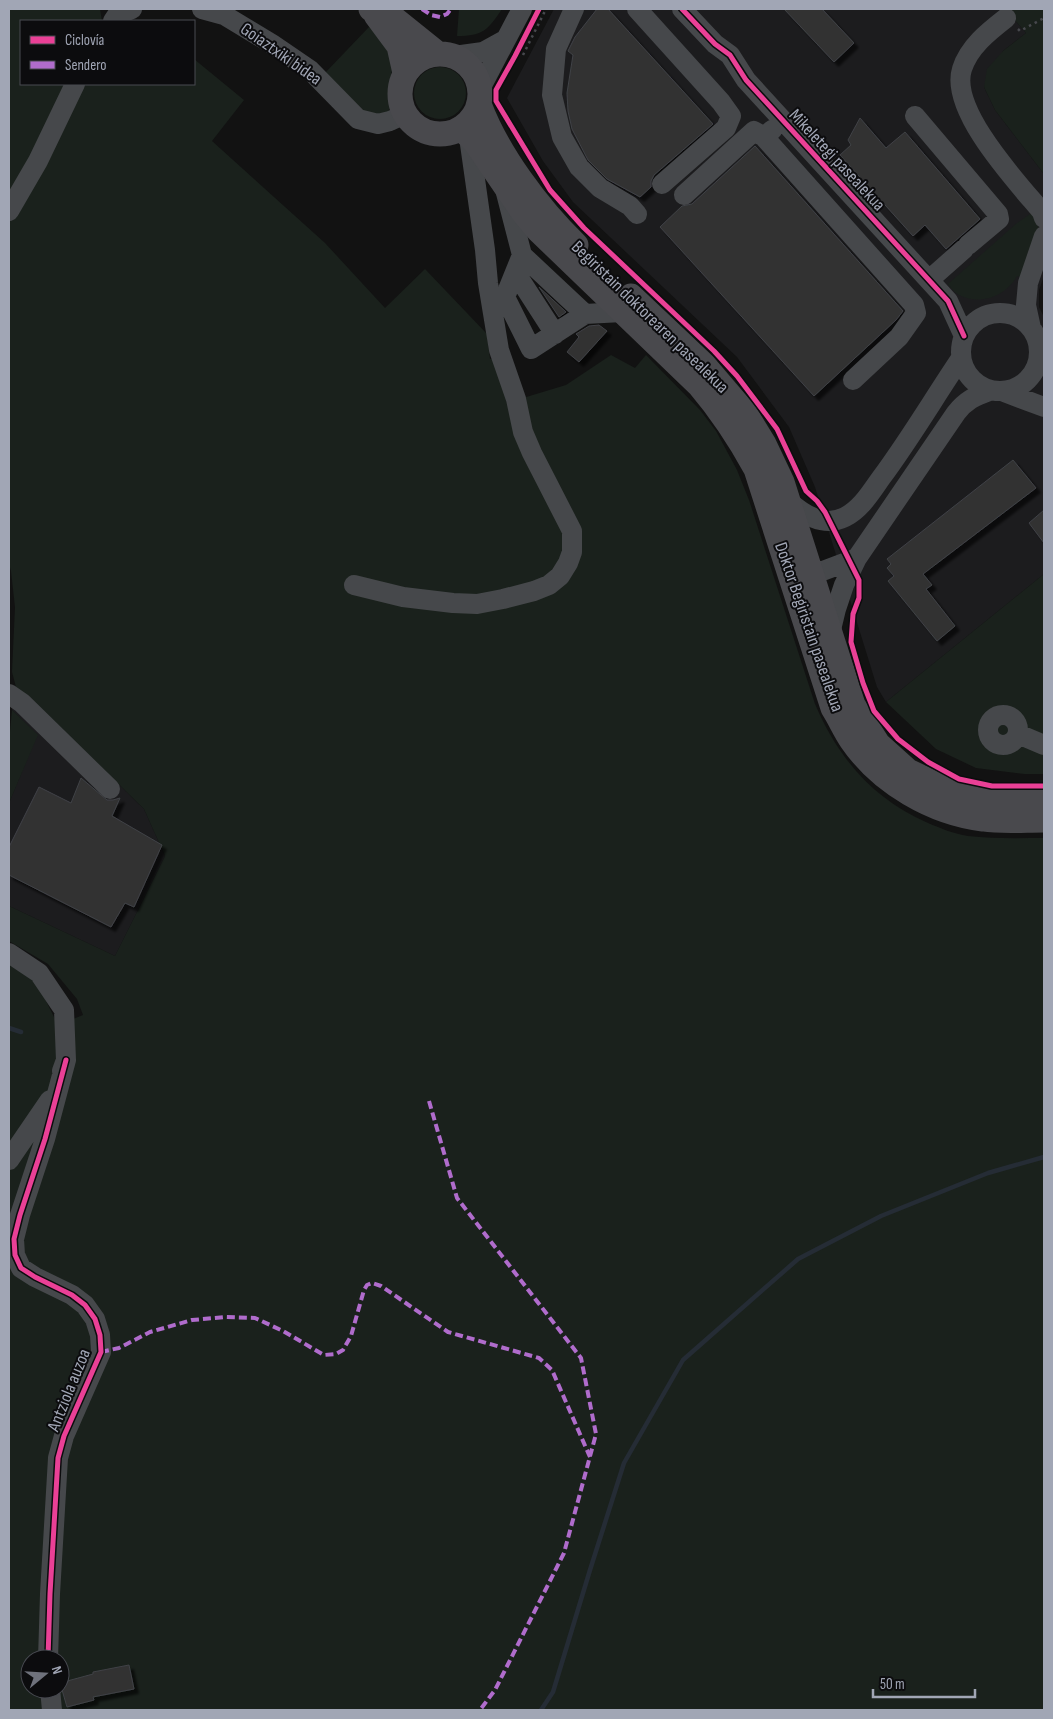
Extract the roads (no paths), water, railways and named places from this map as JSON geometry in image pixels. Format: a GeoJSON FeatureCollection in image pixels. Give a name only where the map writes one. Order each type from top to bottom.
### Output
{"type":"FeatureCollection","features":[{"type":"Feature","properties":{"kind":"main road"},"geometry":{"type":"LineString","coordinates":[[371,9],[399,46],[405,73]]}},
{"type":"Feature","properties":{"kind":"main road"},"geometry":{"type":"LineString","coordinates":[[371,9],[392,17],[446,55],[464,62],[472,69],[477,78],[479,96],[465,132],[438,134],[416,127],[405,114],[400,96],[401,84],[405,73],[423,57],[446,55]]}},
{"type":"Feature","properties":{"kind":"main road","name":"Begiristain doktorearen pasealekua"},"geometry":{"type":"LineString","coordinates":[[479,96],[495,140],[543,210],[572,241],[704,365],[745,413],[764,444],[782,482],[777,501],[809,569]]}},
{"type":"Feature","properties":{"kind":"main road","name":"Doktor Begiristain pasealekua"},"geometry":{"type":"LineString","coordinates":[[465,132],[476,143],[538,230],[698,384],[720,410],[737,435],[777,501],[833,708],[852,742],[877,769],[903,789],[945,810],[983,819],[1044,820]]}},
{"type":"Feature","properties":{"kind":"main road","name":"Doktor Begiristain pasealekua"},"geometry":{"type":"LineString","coordinates":[[809,569],[853,705],[878,744],[908,771],[950,791],[988,801],[1044,801]]}},
{"type":"Feature","properties":{"kind":"street"},"geometry":{"type":"LineString","coordinates":[[114,20],[117,15],[132,9]]}},
{"type":"Feature","properties":{"kind":"street","name":"Goiaztxiki bidea"},"geometry":{"type":"LineString","coordinates":[[202,9],[224,15],[310,70],[358,119],[378,124],[405,114]]}},
{"type":"Feature","properties":{"kind":"street"},"geometry":{"type":"LineString","coordinates":[[515,49],[522,9]]}},
{"type":"Feature","properties":{"kind":"street"},"geometry":{"type":"LineString","coordinates":[[574,9],[556,49],[552,95],[562,137],[579,167],[600,188],[630,206],[637,214]]}},
{"type":"Feature","properties":{"kind":"street"},"geometry":{"type":"LineString","coordinates":[[638,9],[722,102],[730,116],[726,128],[662,184]]}},
{"type":"Feature","properties":{"kind":"street","name":"Mikeletegi pasealekua"},"geometry":{"type":"LineString","coordinates":[[682,9],[714,44],[730,55],[744,77],[948,301],[964,336]]}},
{"type":"Feature","properties":{"kind":"street"},"geometry":{"type":"LineString","coordinates":[[1006,18],[984,35],[969,54],[961,70],[960,86],[965,106],[978,128],[998,159],[1042,212],[1044,218]]}},
{"type":"Feature","properties":{"kind":"street"},"geometry":{"type":"LineString","coordinates":[[446,55],[515,49]]}},
{"type":"Feature","properties":{"kind":"street"},"geometry":{"type":"LineString","coordinates":[[479,96],[496,60],[515,49]]}},
{"type":"Feature","properties":{"kind":"street"},"geometry":{"type":"LineString","coordinates":[[722,102],[744,77]]}},
{"type":"Feature","properties":{"kind":"street"},"geometry":{"type":"LineString","coordinates":[[9,211],[38,161],[75,85]]}},
{"type":"Feature","properties":{"kind":"street"},"geometry":{"type":"LineString","coordinates":[[914,116],[998,214],[999,218],[929,280]]}},
{"type":"Feature","properties":{"kind":"street"},"geometry":{"type":"LineString","coordinates":[[764,137],[784,121]]}},
{"type":"Feature","properties":{"kind":"street"},"geometry":{"type":"LineString","coordinates":[[684,195],[754,131],[764,137],[914,305],[916,312],[900,337],[849,377]]}},
{"type":"Feature","properties":{"kind":"street"},"geometry":{"type":"LineString","coordinates":[[354,585],[403,597],[453,604],[476,604],[534,591],[549,585],[560,576],[572,552],[572,531],[532,453],[499,350],[488,284],[485,250],[465,132]]}},
{"type":"Feature","properties":{"kind":"street"},"geometry":{"type":"LineString","coordinates":[[504,184],[519,264],[555,334]]}},
{"type":"Feature","properties":{"kind":"street"},"geometry":{"type":"LineString","coordinates":[[1044,236],[1028,283],[1026,305],[1040,348],[1037,390],[1044,406]]}},
{"type":"Feature","properties":{"kind":"street"},"geometry":{"type":"LineString","coordinates":[[519,264],[585,314]]}},
{"type":"Feature","properties":{"kind":"street"},"geometry":{"type":"LineString","coordinates":[[519,264],[506,297],[531,349],[585,314],[622,312]]}},
{"type":"Feature","properties":{"kind":"street"},"geometry":{"type":"LineString","coordinates":[[1028,283],[993,314],[973,323],[964,336],[961,358],[964,369],[970,379],[979,386],[1044,406]]}},
{"type":"Feature","properties":{"kind":"street","name":"Mikeletegi pasealekua"},"geometry":{"type":"LineString","coordinates":[[948,301],[960,307],[993,314]]}},
{"type":"Feature","properties":{"kind":"street"},"geometry":{"type":"LineString","coordinates":[[993,314],[1012,314],[1022,320],[1037,334]]}},
{"type":"Feature","properties":{"kind":"street"},"geometry":{"type":"LineString","coordinates":[[777,501],[812,518],[823,521],[833,521],[854,511],[892,464],[961,358]]}},
{"type":"Feature","properties":{"kind":"street"},"geometry":{"type":"LineString","coordinates":[[830,634],[844,585],[857,558],[956,413],[963,404],[974,396],[1015,389],[1025,384],[1039,364]]}},
{"type":"Feature","properties":{"kind":"street","name":"Doktor Begiristain pasealekua"},"geometry":{"type":"LineString","coordinates":[[809,569],[820,572],[857,558]]}},
{"type":"Feature","properties":{"kind":"street"},"geometry":{"type":"LineString","coordinates":[[9,694],[22,703],[110,789]]}},
{"type":"Feature","properties":{"kind":"street"},"geometry":{"type":"LineString","coordinates":[[1018,734],[1044,745]]}},
{"type":"Feature","properties":{"kind":"street"},"geometry":{"type":"LineString","coordinates":[[9,953],[40,973],[64,1010],[66,1060],[52,1097],[9,1160]]}},
{"type":"Feature","properties":{"kind":"street","name":"Antziola auzoa"},"geometry":{"type":"LineString","coordinates":[[48,1649],[58,1458],[64,1436],[101,1352],[100,1335],[95,1319],[85,1305],[72,1295],[21,1268],[15,1255],[14,1239],[45,1139],[66,1060]]}},
{"type":"Feature","properties":{"kind":"waterway"},"geometry":{"type":"LineString","coordinates":[[9,1028],[21,1032]]}},
{"type":"Feature","properties":{"kind":"waterway"},"geometry":{"type":"LineString","coordinates":[[541,1710],[553,1692],[624,1463],[683,1360],[798,1259],[881,1216],[988,1173],[1044,1157]]}}]}
